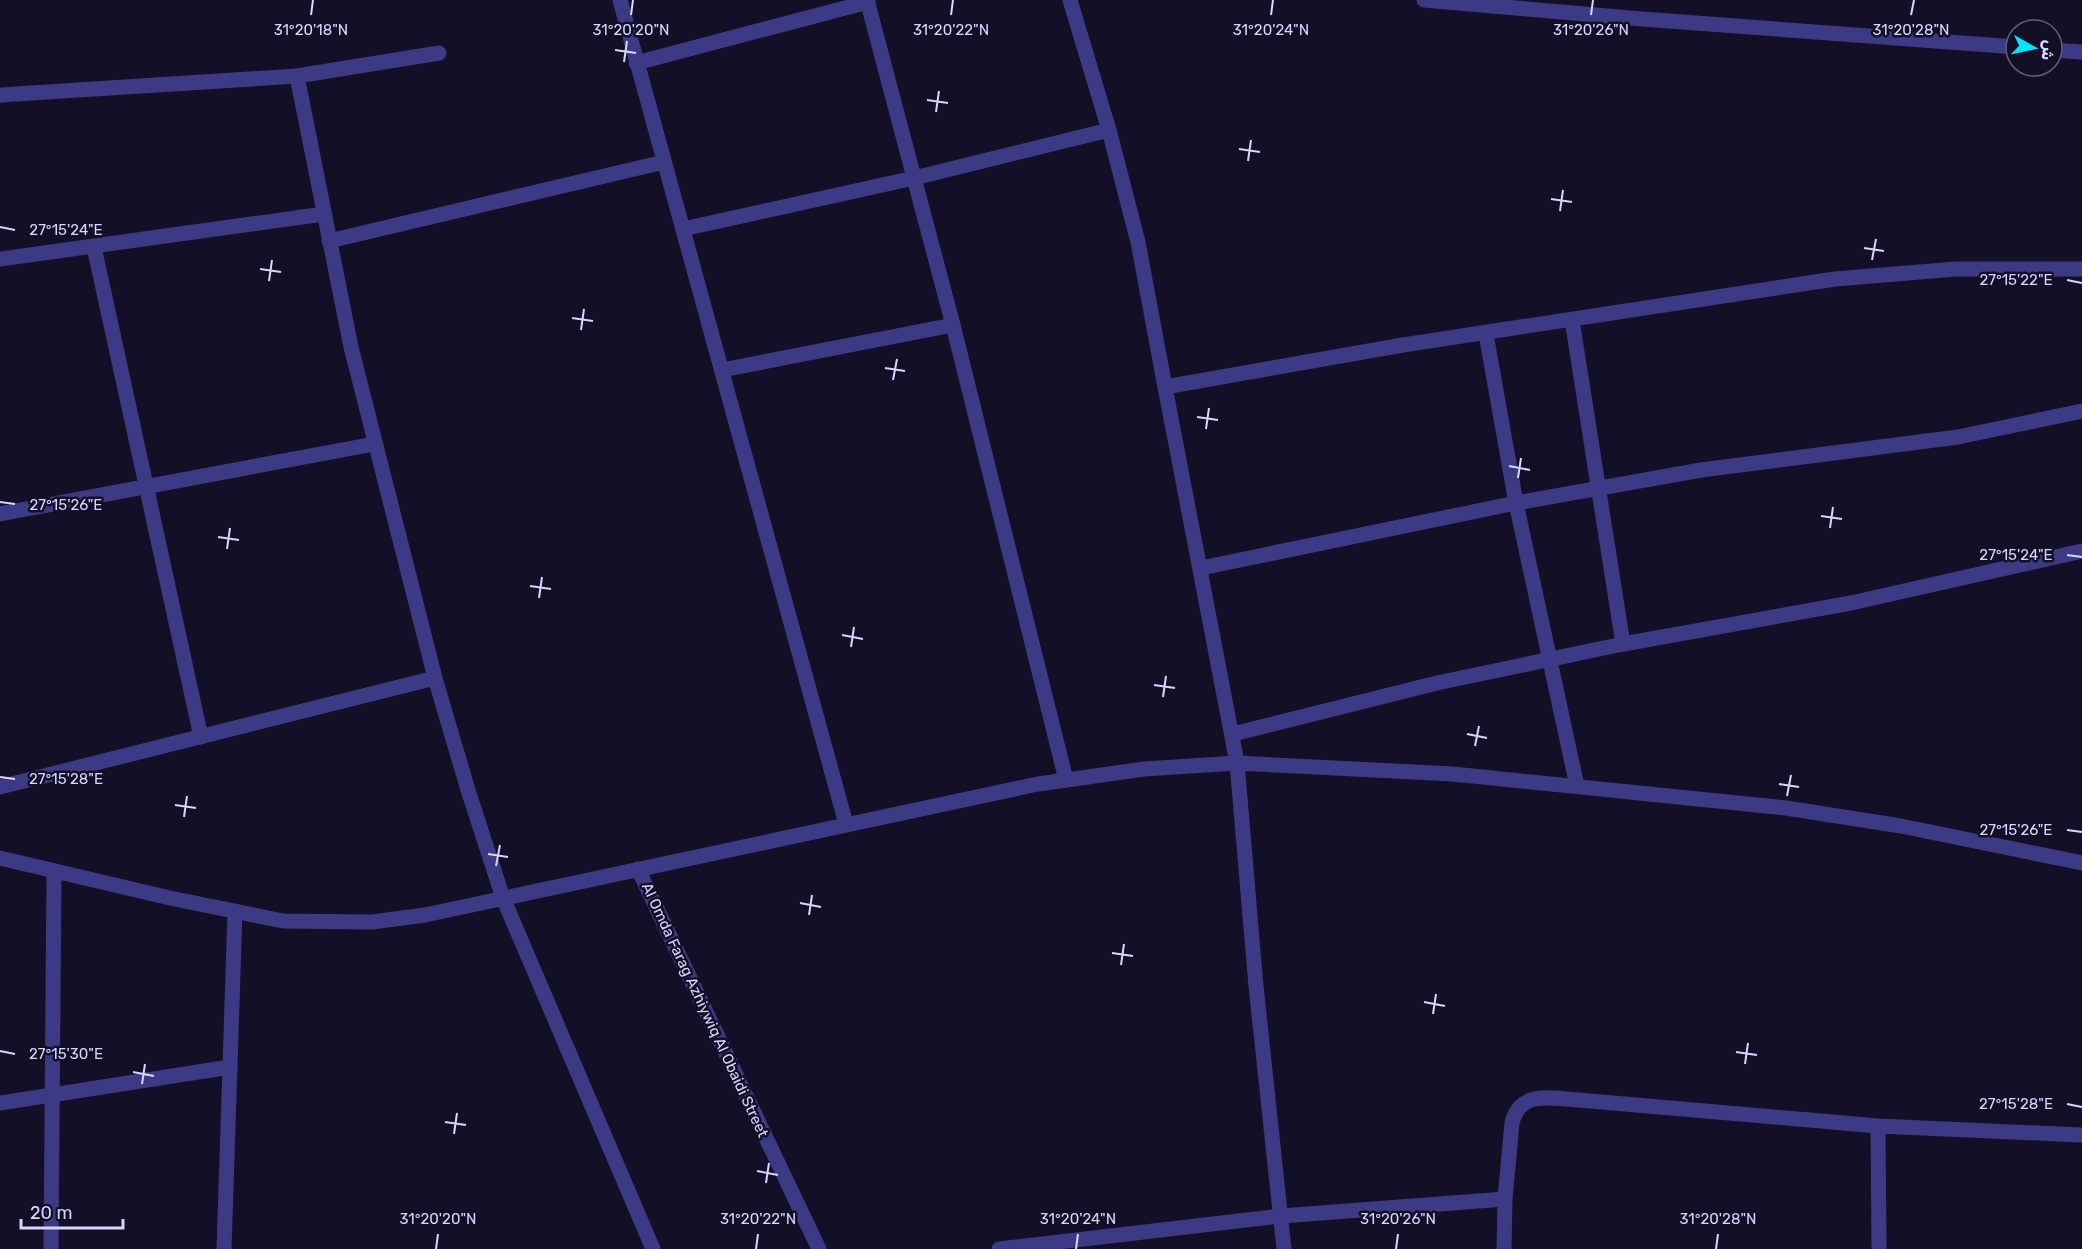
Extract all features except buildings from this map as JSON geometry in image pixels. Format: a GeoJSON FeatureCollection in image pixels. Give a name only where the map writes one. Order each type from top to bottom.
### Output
{"type":"FeatureCollection","features":[{"type":"Feature","properties":{"kind":"street"},"geometry":{"type":"LineString","coordinates":[[620,0],[846,824]]}},
{"type":"Feature","properties":{"kind":"street"},"geometry":{"type":"LineString","coordinates":[[1070,0],[1109,130],[1138,242],[1233,734],[1256,986],[1284,1249]]}},
{"type":"Feature","properties":{"kind":"street"},"geometry":{"type":"LineString","coordinates":[[1424,0],[1531,5],[2004,46]]}},
{"type":"Feature","properties":{"kind":"street"},"geometry":{"type":"LineString","coordinates":[[636,63],[868,1],[1066,780]]}},
{"type":"Feature","properties":{"kind":"street"},"geometry":{"type":"LineString","coordinates":[[2064,51],[2082,52]]}},
{"type":"Feature","properties":{"kind":"street"},"geometry":{"type":"LineString","coordinates":[[0,95],[297,76],[439,53]]}},
{"type":"Feature","properties":{"kind":"street"},"geometry":{"type":"LineString","coordinates":[[297,76],[351,347],[374,444],[435,678],[468,790],[504,898],[653,1249]]}},
{"type":"Feature","properties":{"kind":"street"},"geometry":{"type":"LineString","coordinates":[[682,229],[914,178],[1109,130]]}},
{"type":"Feature","properties":{"kind":"street"},"geometry":{"type":"LineString","coordinates":[[329,241],[664,162]]}},
{"type":"Feature","properties":{"kind":"street"},"geometry":{"type":"LineString","coordinates":[[0,259],[324,214]]}},
{"type":"Feature","properties":{"kind":"street"},"geometry":{"type":"LineString","coordinates":[[94,247],[149,486],[201,736]]}},
{"type":"Feature","properties":{"kind":"street"},"geometry":{"type":"LineString","coordinates":[[1166,387],[1403,345],[1835,279],[1956,269],[2082,269]]}},
{"type":"Feature","properties":{"kind":"street"},"geometry":{"type":"LineString","coordinates":[[1572,320],[1623,644]]}},
{"type":"Feature","properties":{"kind":"street"},"geometry":{"type":"LineString","coordinates":[[722,370],[952,325]]}},
{"type":"Feature","properties":{"kind":"street"},"geometry":{"type":"LineString","coordinates":[[1486,334],[1516,503],[1577,786]]}},
{"type":"Feature","properties":{"kind":"street"},"geometry":{"type":"LineString","coordinates":[[1201,568],[1598,488],[1701,470],[1958,437],[2082,411]]}},
{"type":"Feature","properties":{"kind":"street"},"geometry":{"type":"LineString","coordinates":[[0,514],[374,444]]}},
{"type":"Feature","properties":{"kind":"street"},"geometry":{"type":"LineString","coordinates":[[1233,734],[1437,683],[1623,644],[1851,603],[2082,551]]}},
{"type":"Feature","properties":{"kind":"street"},"geometry":{"type":"LineString","coordinates":[[0,787],[435,678]]}},
{"type":"Feature","properties":{"kind":"street"},"geometry":{"type":"LineString","coordinates":[[0,858],[54,872],[283,921],[372,922],[425,915],[846,824],[1066,780],[1144,769],[1237,763],[1453,774],[1845,815],[2082,863]]}},
{"type":"Feature","properties":{"kind":"street","name":"Al Omda Farag Azhiywiq Al Obaidi Street"},"geometry":{"type":"LineString","coordinates":[[638,869],[819,1249]]}},
{"type":"Feature","properties":{"kind":"street"},"geometry":{"type":"LineString","coordinates":[[51,1249],[54,872]]}},
{"type":"Feature","properties":{"kind":"street"},"geometry":{"type":"LineString","coordinates":[[225,1249],[235,912]]}},
{"type":"Feature","properties":{"kind":"street"},"geometry":{"type":"LineString","coordinates":[[0,1103],[230,1067]]}},
{"type":"Feature","properties":{"kind":"street"},"geometry":{"type":"LineString","coordinates":[[1504,1249],[1505,1199],[1514,1112],[1522,1103],[1533,1098],[1878,1126],[2082,1135]]}},
{"type":"Feature","properties":{"kind":"street"},"geometry":{"type":"LineString","coordinates":[[1878,1126],[1879,1249]]}},
{"type":"Feature","properties":{"kind":"street"},"geometry":{"type":"LineString","coordinates":[[999,1249],[1281,1216],[1505,1199]]}}]}
